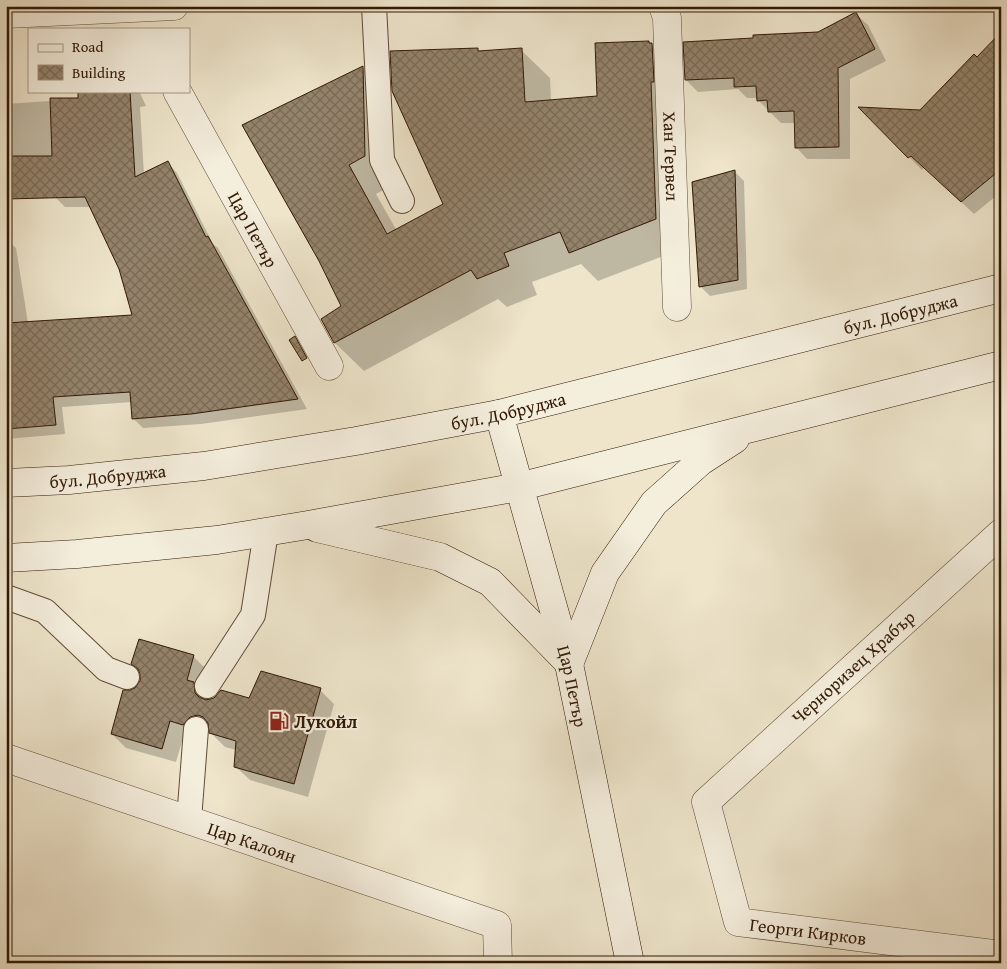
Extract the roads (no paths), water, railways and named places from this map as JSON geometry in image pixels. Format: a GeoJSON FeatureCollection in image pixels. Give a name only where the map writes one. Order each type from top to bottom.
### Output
{"type":"FeatureCollection","features":[{"type":"Feature","properties":{"kind":"street"},"geometry":{"type":"LineString","coordinates":[[6,14],[134,14],[174,6]]}},
{"type":"Feature","properties":{"kind":"street","name":"Хан Тервел"},"geometry":{"type":"LineString","coordinates":[[663,6],[667,18],[676,307]]}},
{"type":"Feature","properties":{"kind":"street","name":"Цар Петър"},"geometry":{"type":"LineString","coordinates":[[178,92],[329,366]]}},
{"type":"Feature","properties":{"kind":"street","name":"бул. Добруджа"},"geometry":{"type":"LineString","coordinates":[[6,483],[69,480],[204,466],[356,441],[499,414],[1001,288]]}},
{"type":"Feature","properties":{"kind":"street"},"geometry":{"type":"LineString","coordinates":[[6,558],[86,553],[217,540],[518,486],[1001,366]]}},
{"type":"Feature","properties":{"kind":"street","name":"Цар Петър"},"geometry":{"type":"LineString","coordinates":[[499,414],[569,664],[630,963]]}},
{"type":"Feature","properties":{"kind":"street"},"geometry":{"type":"LineString","coordinates":[[308,525],[440,557],[490,582],[569,664],[605,573],[654,503],[701,461],[754,427]]}},
{"type":"Feature","properties":{"kind":"street","name":"Черноризец Храбър"},"geometry":{"type":"LineString","coordinates":[[706,802],[1001,533]]}},
{"type":"Feature","properties":{"kind":"street","name":"Цар Калоян"},"geometry":{"type":"LineString","coordinates":[[6,758],[497,925],[498,963]]}},
{"type":"Feature","properties":{"kind":"street","name":"Георги Кирков"},"geometry":{"type":"LineString","coordinates":[[706,802],[738,922],[1001,955]]}},
{"type":"Feature","properties":{"kind":"lane"},"geometry":{"type":"LineString","coordinates":[[374,6],[382,160],[402,200]]}},
{"type":"Feature","properties":{"kind":"lane"},"geometry":{"type":"LineString","coordinates":[[207,686],[253,615],[266,532]]}},
{"type":"Feature","properties":{"kind":"lane"},"geometry":{"type":"LineString","coordinates":[[6,597],[45,611],[106,669],[127,677]]}},
{"type":"Feature","properties":{"kind":"lane"},"geometry":{"type":"LineString","coordinates":[[189,820],[196,729]]}},
{"type":"Feature","properties":{"kind":"place","name":"Лукойл"},"geometry":{"type":"Point","coordinates":[279,721]}}]}
